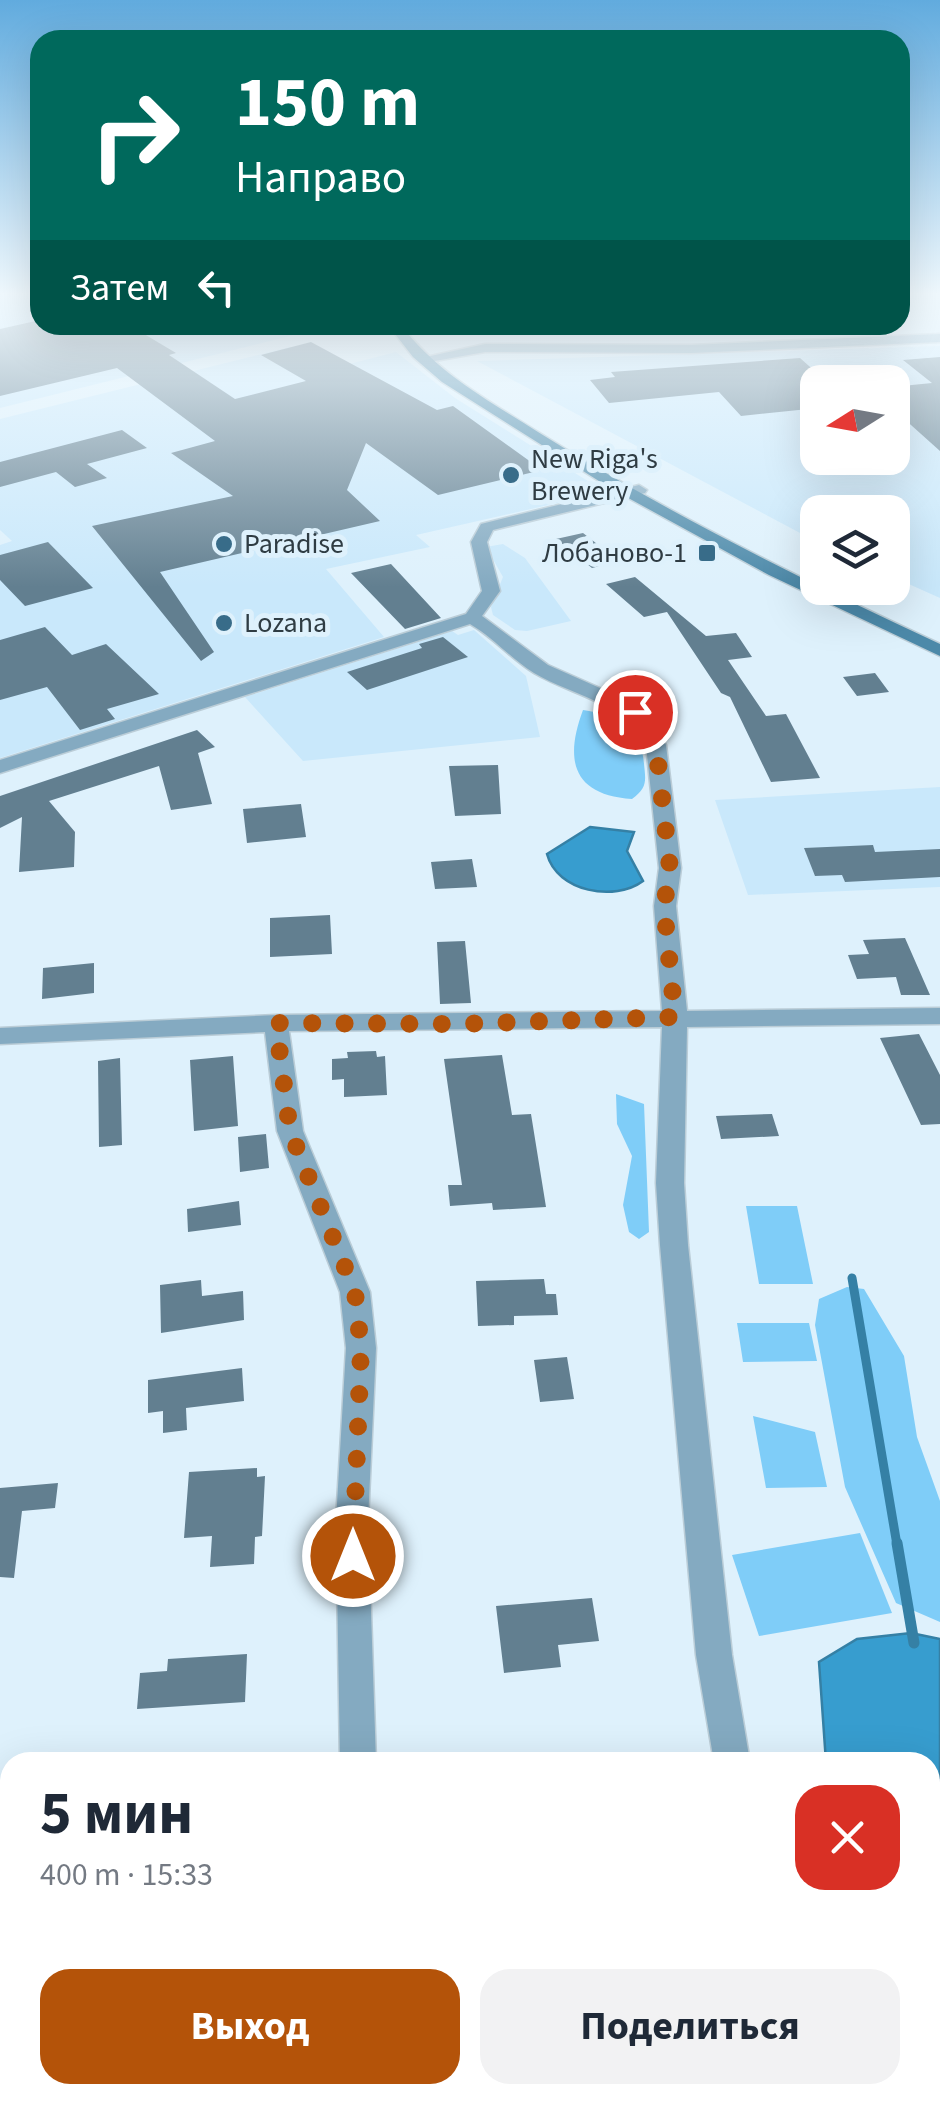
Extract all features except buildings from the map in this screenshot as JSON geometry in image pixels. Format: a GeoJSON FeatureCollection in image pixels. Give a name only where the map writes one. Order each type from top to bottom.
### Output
{"type":"FeatureCollection","features":[{"type":"Feature","properties":{"kind":"main road"},"geometry":{"type":"LineString","coordinates":[[479,390],[632,492],[804,588],[940,651]]}},
{"type":"Feature","properties":{"kind":"main road"},"geometry":{"type":"LineString","coordinates":[[632,492],[800,573]]}},
{"type":"Feature","properties":{"kind":"main road"},"geometry":{"type":"LineString","coordinates":[[867,605],[940,638]]}},
{"type":"Feature","properties":{"kind":"street"},"geometry":{"type":"LineString","coordinates":[[0,766],[472,618],[491,591],[479,542],[487,527],[632,492]]}},
{"type":"Feature","properties":{"kind":"street"},"geometry":{"type":"LineString","coordinates":[[472,618],[496,630],[541,669],[635,712],[656,745],[670,868],[664,906],[675,1017],[670,1183],[674,1244],[714,1655],[730,1752]]}},
{"type":"Feature","properties":{"kind":"street"},"geometry":{"type":"LineString","coordinates":[[0,1036],[276,1023],[940,1016]]}},
{"type":"Feature","properties":{"kind":"street"},"geometry":{"type":"LineString","coordinates":[[276,1023],[290,1131],[355,1292],[361,1348],[352,1521],[358,1752]]}},
{"type":"Feature","properties":{"kind":"shaded area"},"geometry":{"type":"Polygon","coordinates":[[[0,390],[72,390],[0,408],[0,390]]]}},
{"type":"Feature","properties":{"kind":"shaded area"},"geometry":{"type":"Polygon","coordinates":[[[116,390],[445,390],[599,488],[584,497],[416,535],[430,547],[326,569],[384,637],[0,758],[0,545],[12,541],[0,530],[0,419],[116,390]]]}},
{"type":"Feature","properties":{"kind":"shaded area"},"geometry":{"type":"Polygon","coordinates":[[[532,390],[800,390],[800,475],[910,475],[910,390],[940,390],[940,598],[910,585],[910,495],[800,495],[800,533],[532,390]]]}},
{"type":"Feature","properties":{"kind":"shaded area"},"geometry":{"type":"Polygon","coordinates":[[[503,544],[525,558],[571,621],[527,631],[515,630],[493,615],[491,607],[503,577],[486,547],[503,544]]]}},
{"type":"Feature","properties":{"kind":"shaded area"},"geometry":{"type":"Polygon","coordinates":[[[474,630],[526,676],[540,737],[303,761],[245,697],[452,631],[458,635],[474,630]]]}},
{"type":"Feature","properties":{"kind":"shaded area"},"geometry":{"type":"Polygon","coordinates":[[[583,710],[616,720],[638,742],[645,780],[632,799],[597,791],[578,772],[574,745],[583,710]]]}},
{"type":"Feature","properties":{"kind":"shaded area"},"geometry":{"type":"Polygon","coordinates":[[[940,787],[940,887],[748,895],[715,800],[940,787]]]}},
{"type":"Feature","properties":{"kind":"shaded area"},"geometry":{"type":"Polygon","coordinates":[[[590,827],[634,832],[627,851],[643,881],[618,891],[603,892],[574,885],[562,877],[547,854],[590,827]]]}},
{"type":"Feature","properties":{"kind":"shaded area"},"geometry":{"type":"Polygon","coordinates":[[[616,1094],[644,1104],[649,1232],[639,1239],[629,1232],[623,1205],[632,1156],[617,1124],[616,1094]]]}},
{"type":"Feature","properties":{"kind":"shaded area"},"geometry":{"type":"Polygon","coordinates":[[[746,1206],[797,1206],[813,1284],[759,1284],[746,1206]]]}},
{"type":"Feature","properties":{"kind":"shaded area"},"geometry":{"type":"Polygon","coordinates":[[[847,1287],[864,1289],[904,1356],[917,1437],[940,1501],[940,1622],[896,1603],[845,1487],[815,1325],[819,1299],[847,1287]]]}},
{"type":"Feature","properties":{"kind":"shaded area"},"geometry":{"type":"Polygon","coordinates":[[[737,1323],[809,1323],[817,1361],[743,1362],[737,1323]]]}},
{"type":"Feature","properties":{"kind":"shaded area"},"geometry":{"type":"Polygon","coordinates":[[[753,1416],[815,1432],[827,1487],[766,1488],[753,1416]]]}},
{"type":"Feature","properties":{"kind":"shaded area"},"geometry":{"type":"Polygon","coordinates":[[[860,1533],[892,1613],[759,1636],[732,1555],[860,1533]]]}},
{"type":"Feature","properties":{"kind":"shaded area"},"geometry":{"type":"Polygon","coordinates":[[[911,1633],[940,1639],[940,1752],[825,1752],[819,1662],[857,1639],[911,1633]]]}},
{"type":"Feature","properties":{"kind":"waterway"},"geometry":{"type":"LineString","coordinates":[[852,1278],[897,1545]]}},
{"type":"Feature","properties":{"kind":"waterway"},"geometry":{"type":"LineString","coordinates":[[897,1543],[914,1643]]}},
{"type":"Feature","properties":{"kind":"place","name":"New Riga's Brewery"},"geometry":{"type":"Point","coordinates":[511,475]}},
{"type":"Feature","properties":{"kind":"place","name":"Paradise"},"geometry":{"type":"Point","coordinates":[224,544]}},
{"type":"Feature","properties":{"kind":"place","name":"Лобаново-1"},"geometry":{"type":"Point","coordinates":[707,553]}},
{"type":"Feature","properties":{"kind":"place","name":"Lozana"},"geometry":{"type":"Point","coordinates":[224,623]}},
{"type":"Feature","properties":{"kind":"route"},"geometry":{"type":"LineString","coordinates":[[353,1556],[361,1348],[355,1292],[343,1254],[290,1131],[283,1107],[276,1023],[456,1024],[675,1017],[664,906],[670,868],[656,745],[635,712]]}}]}
